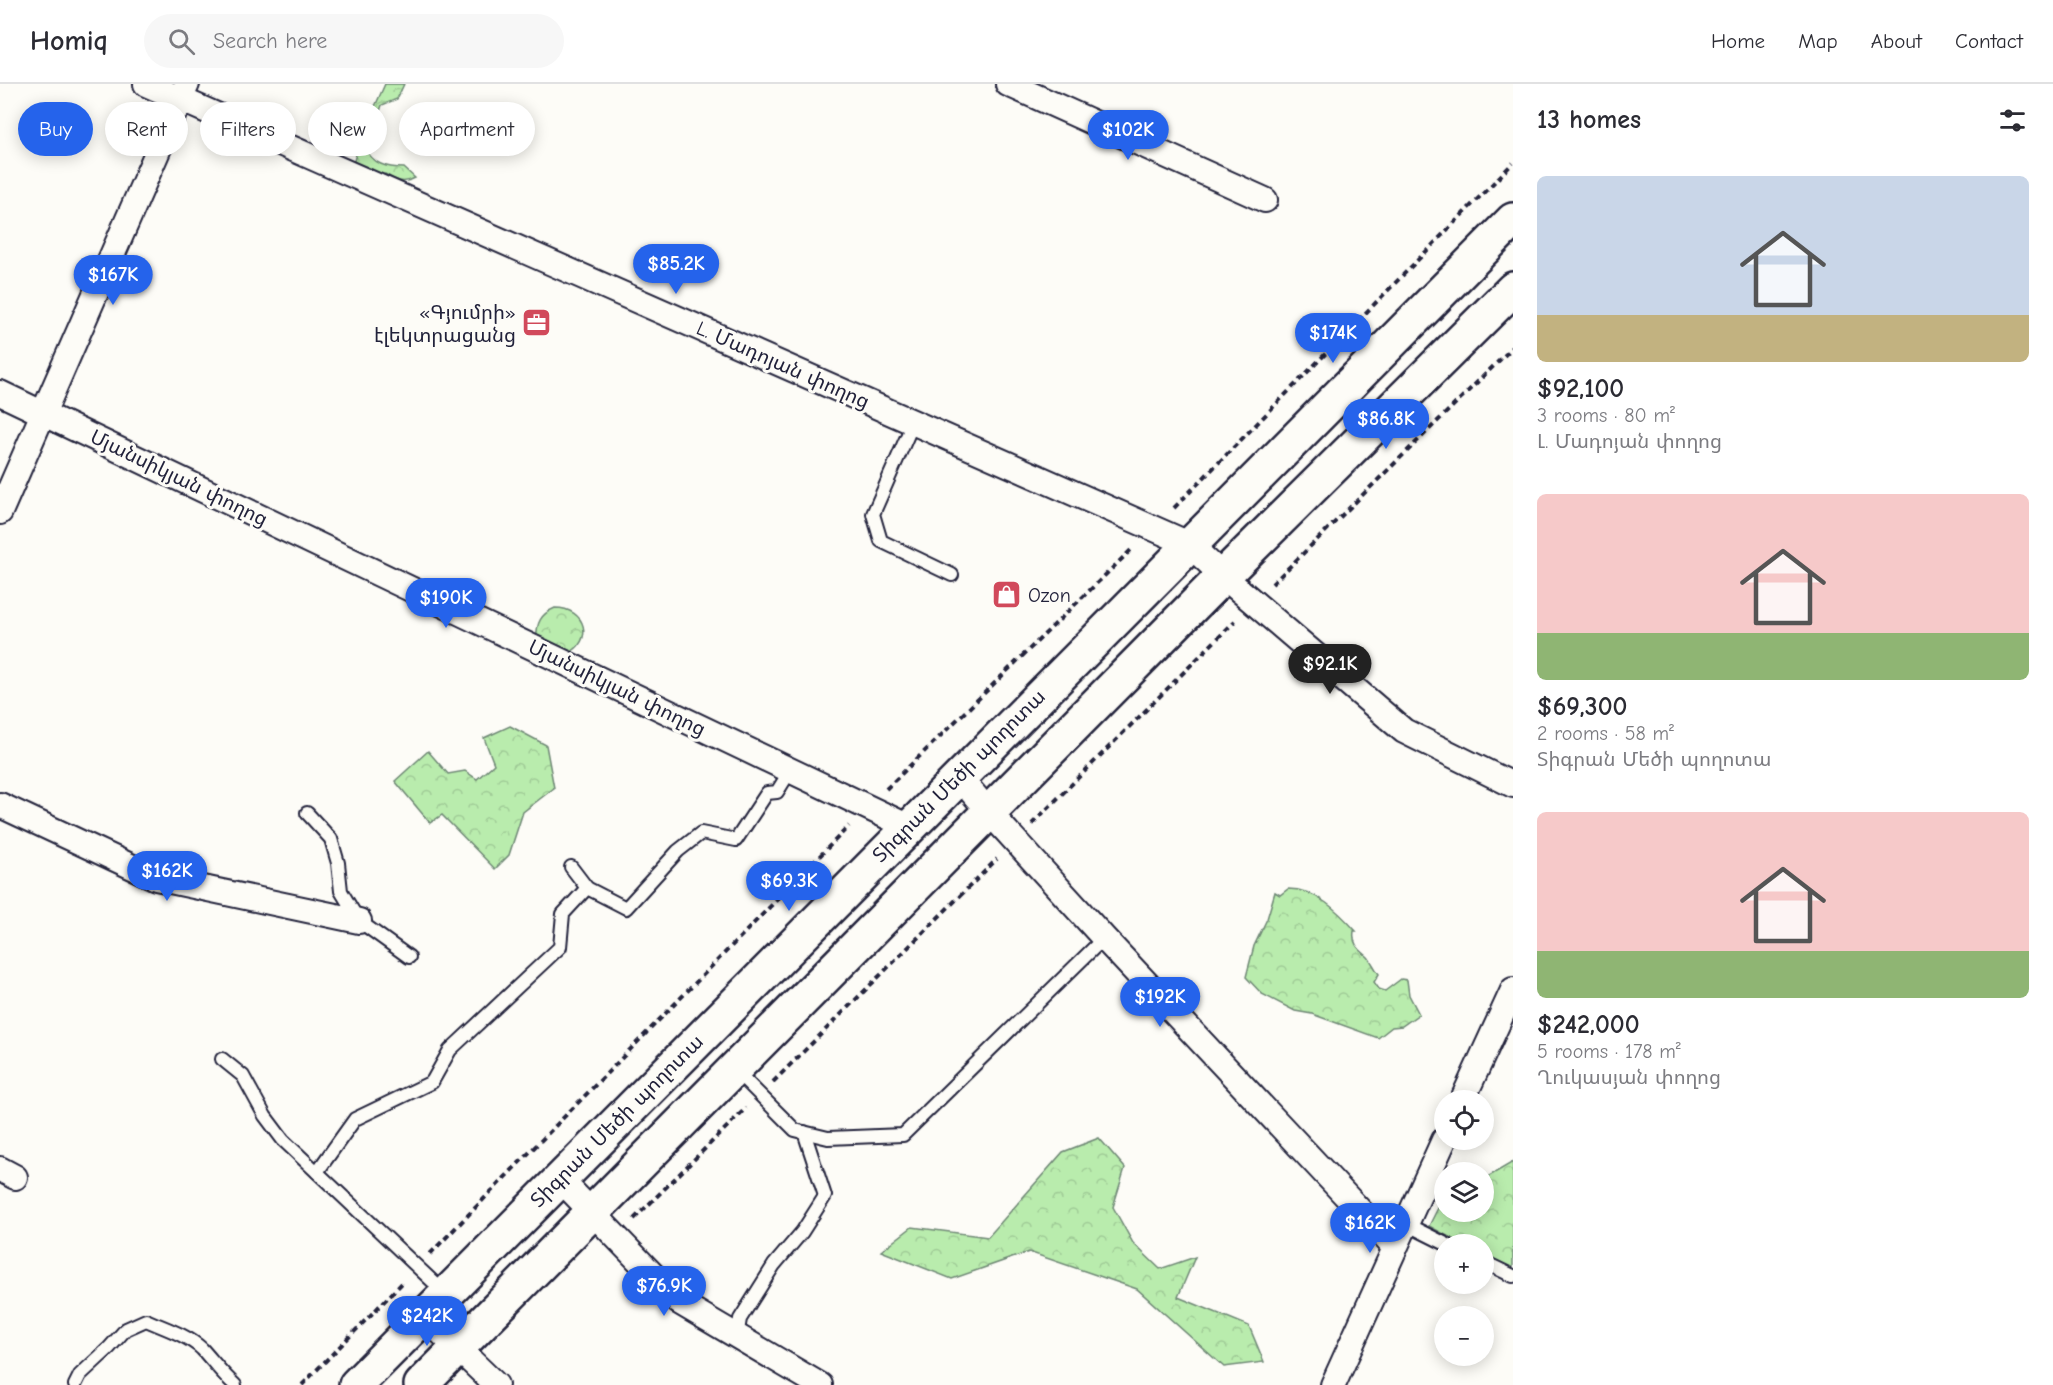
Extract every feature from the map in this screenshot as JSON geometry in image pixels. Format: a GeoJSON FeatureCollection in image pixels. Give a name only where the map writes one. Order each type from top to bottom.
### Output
{"type":"FeatureCollection","features":[{"type":"Feature","properties":{"kind":"main road","name":"Տիգրան Մեծի պողոտա"},"geometry":{"type":"LineString","coordinates":[[356,1385],[1513,220]]}},
{"type":"Feature","properties":{"kind":"main road"},"geometry":{"type":"LineString","coordinates":[[421,1385],[1223,576],[1507,302]]}},
{"type":"Feature","properties":{"kind":"street","name":"L. Մադոյան փողոց"},"geometry":{"type":"LineString","coordinates":[[146,84],[183,92],[913,423],[1189,544]]}},
{"type":"Feature","properties":{"kind":"street"},"geometry":{"type":"LineString","coordinates":[[1008,84],[1265,200]]}},
{"type":"Feature","properties":{"kind":"street"},"geometry":{"type":"LineString","coordinates":[[0,512],[183,92]]}},
{"type":"Feature","properties":{"kind":"street","name":"Մյանսիկյան փողոց"},"geometry":{"type":"LineString","coordinates":[[0,393],[909,827]]}},
{"type":"Feature","properties":{"kind":"street"},"geometry":{"type":"LineString","coordinates":[[1189,544],[1223,576],[1404,731],[1513,785]]}},
{"type":"Feature","properties":{"kind":"street"},"geometry":{"type":"LineString","coordinates":[[959,777],[988,813],[1395,1248]]}},
{"type":"Feature","properties":{"kind":"street"},"geometry":{"type":"LineString","coordinates":[[0,806],[156,878],[359,921]]}},
{"type":"Feature","properties":{"kind":"street"},"geometry":{"type":"LineString","coordinates":[[1467,1090],[1513,990]]}},
{"type":"Feature","properties":{"kind":"street"},"geometry":{"type":"LineString","coordinates":[[1333,1385],[1439,1150]]}},
{"type":"Feature","properties":{"kind":"street"},"geometry":{"type":"LineString","coordinates":[[560,1179],[679,1302],[820,1385]]}},
{"type":"Feature","properties":{"kind":"street"},"geometry":{"type":"LineString","coordinates":[[435,1305],[458,1348],[496,1385]]}},
{"type":"Feature","properties":{"kind":"lane"},"geometry":{"type":"LineString","coordinates":[[913,423],[873,514],[881,542],[952,575]]}},
{"type":"Feature","properties":{"kind":"lane"},"geometry":{"type":"LineString","coordinates":[[571,867],[587,888],[626,908],[678,851],[701,833],[736,840],[757,805],[767,793],[777,792],[790,771]]}},
{"type":"Feature","properties":{"kind":"lane"},"geometry":{"type":"LineString","coordinates":[[307,813],[331,839],[338,863],[341,891],[359,921],[409,957]]}},
{"type":"Feature","properties":{"kind":"lane"},"geometry":{"type":"LineString","coordinates":[[317,1172],[355,1119],[432,1082],[450,1050],[560,947],[563,914],[587,888]]}},
{"type":"Feature","properties":{"kind":"lane"},"geometry":{"type":"LineString","coordinates":[[734,1069],[795,1130],[828,1138],[903,1135],[1104,938]]}},
{"type":"Feature","properties":{"kind":"lane"},"geometry":{"type":"LineString","coordinates":[[222,1059],[243,1076],[283,1140],[418,1267],[435,1305]]}},
{"type":"Feature","properties":{"kind":"lane"},"geometry":{"type":"LineString","coordinates":[[737,1337],[740,1319],[774,1265],[802,1232],[825,1196],[804,1132]]}},
{"type":"Feature","properties":{"kind":"lane"},"geometry":{"type":"LineString","coordinates":[[1406,1224],[1434,1238]]}},
{"type":"Feature","properties":{"kind":"lane"},"geometry":{"type":"LineString","coordinates":[[1494,1267],[1513,1276]]}},
{"type":"Feature","properties":{"kind":"lane"},"geometry":{"type":"LineString","coordinates":[[75,1385],[80,1375],[126,1329],[146,1320],[184,1336],[201,1348],[220,1372],[235,1385]]}},
{"type":"Feature","properties":{"kind":"path"},"geometry":{"type":"LineString","coordinates":[[302,1385],[867,807],[1154,529],[1513,163]]}},
{"type":"Feature","properties":{"kind":"path"},"geometry":{"type":"LineString","coordinates":[[615,1237],[1513,347]]}},
{"type":"Feature","properties":{"kind":"green space"},"geometry":{"type":"Polygon","coordinates":[[[385,84],[404,84],[397,99],[387,103],[377,102],[385,84]]]}},
{"type":"Feature","properties":{"kind":"green space"},"geometry":{"type":"Polygon","coordinates":[[[355,156],[370,156],[386,166],[404,168],[415,178],[403,181],[385,174],[377,176],[353,164],[355,156]]]}},
{"type":"Feature","properties":{"kind":"green space"},"geometry":{"type":"Polygon","coordinates":[[[555,608],[566,609],[574,613],[583,626],[584,634],[581,641],[567,654],[537,638],[540,620],[555,608]]]}},
{"type":"Feature","properties":{"kind":"green space"},"geometry":{"type":"Polygon","coordinates":[[[510,726],[546,745],[554,788],[523,812],[509,855],[495,869],[442,815],[430,823],[395,781],[428,751],[448,774],[465,771],[477,779],[494,764],[484,738],[510,726]]]}},
{"type":"Feature","properties":{"kind":"green space"},"geometry":{"type":"Polygon","coordinates":[[[1288,889],[1317,897],[1342,916],[1356,931],[1354,931],[1355,943],[1379,974],[1374,982],[1379,989],[1385,991],[1401,979],[1407,980],[1409,995],[1419,1014],[1402,1026],[1392,1027],[1378,1038],[1312,1014],[1295,1011],[1262,994],[1246,977],[1254,946],[1267,919],[1275,892],[1280,895],[1288,889]]]}},
{"type":"Feature","properties":{"kind":"green space"},"geometry":{"type":"Polygon","coordinates":[[[1099,1138],[1125,1168],[1113,1207],[1133,1243],[1160,1269],[1195,1257],[1178,1297],[1249,1326],[1264,1362],[1224,1367],[1137,1289],[1029,1252],[952,1279],[881,1251],[912,1227],[988,1237],[1063,1152],[1099,1138]]]}},
{"type":"Feature","properties":{"kind":"green space"},"geometry":{"type":"Polygon","coordinates":[[[1513,1162],[1513,1269],[1494,1260],[1494,1234],[1444,1234],[1429,1226],[1434,1216],[1434,1222],[1494,1222],[1494,1173],[1513,1162]]]}},
{"type":"Feature","properties":{"kind":"place","name":"«Գյումրի» էլեկտրացանց"},"geometry":{"type":"Point","coordinates":[537,323]}},
{"type":"Feature","properties":{"kind":"place","name":"Ozon"},"geometry":{"type":"Point","coordinates":[1007,595]}}]}
